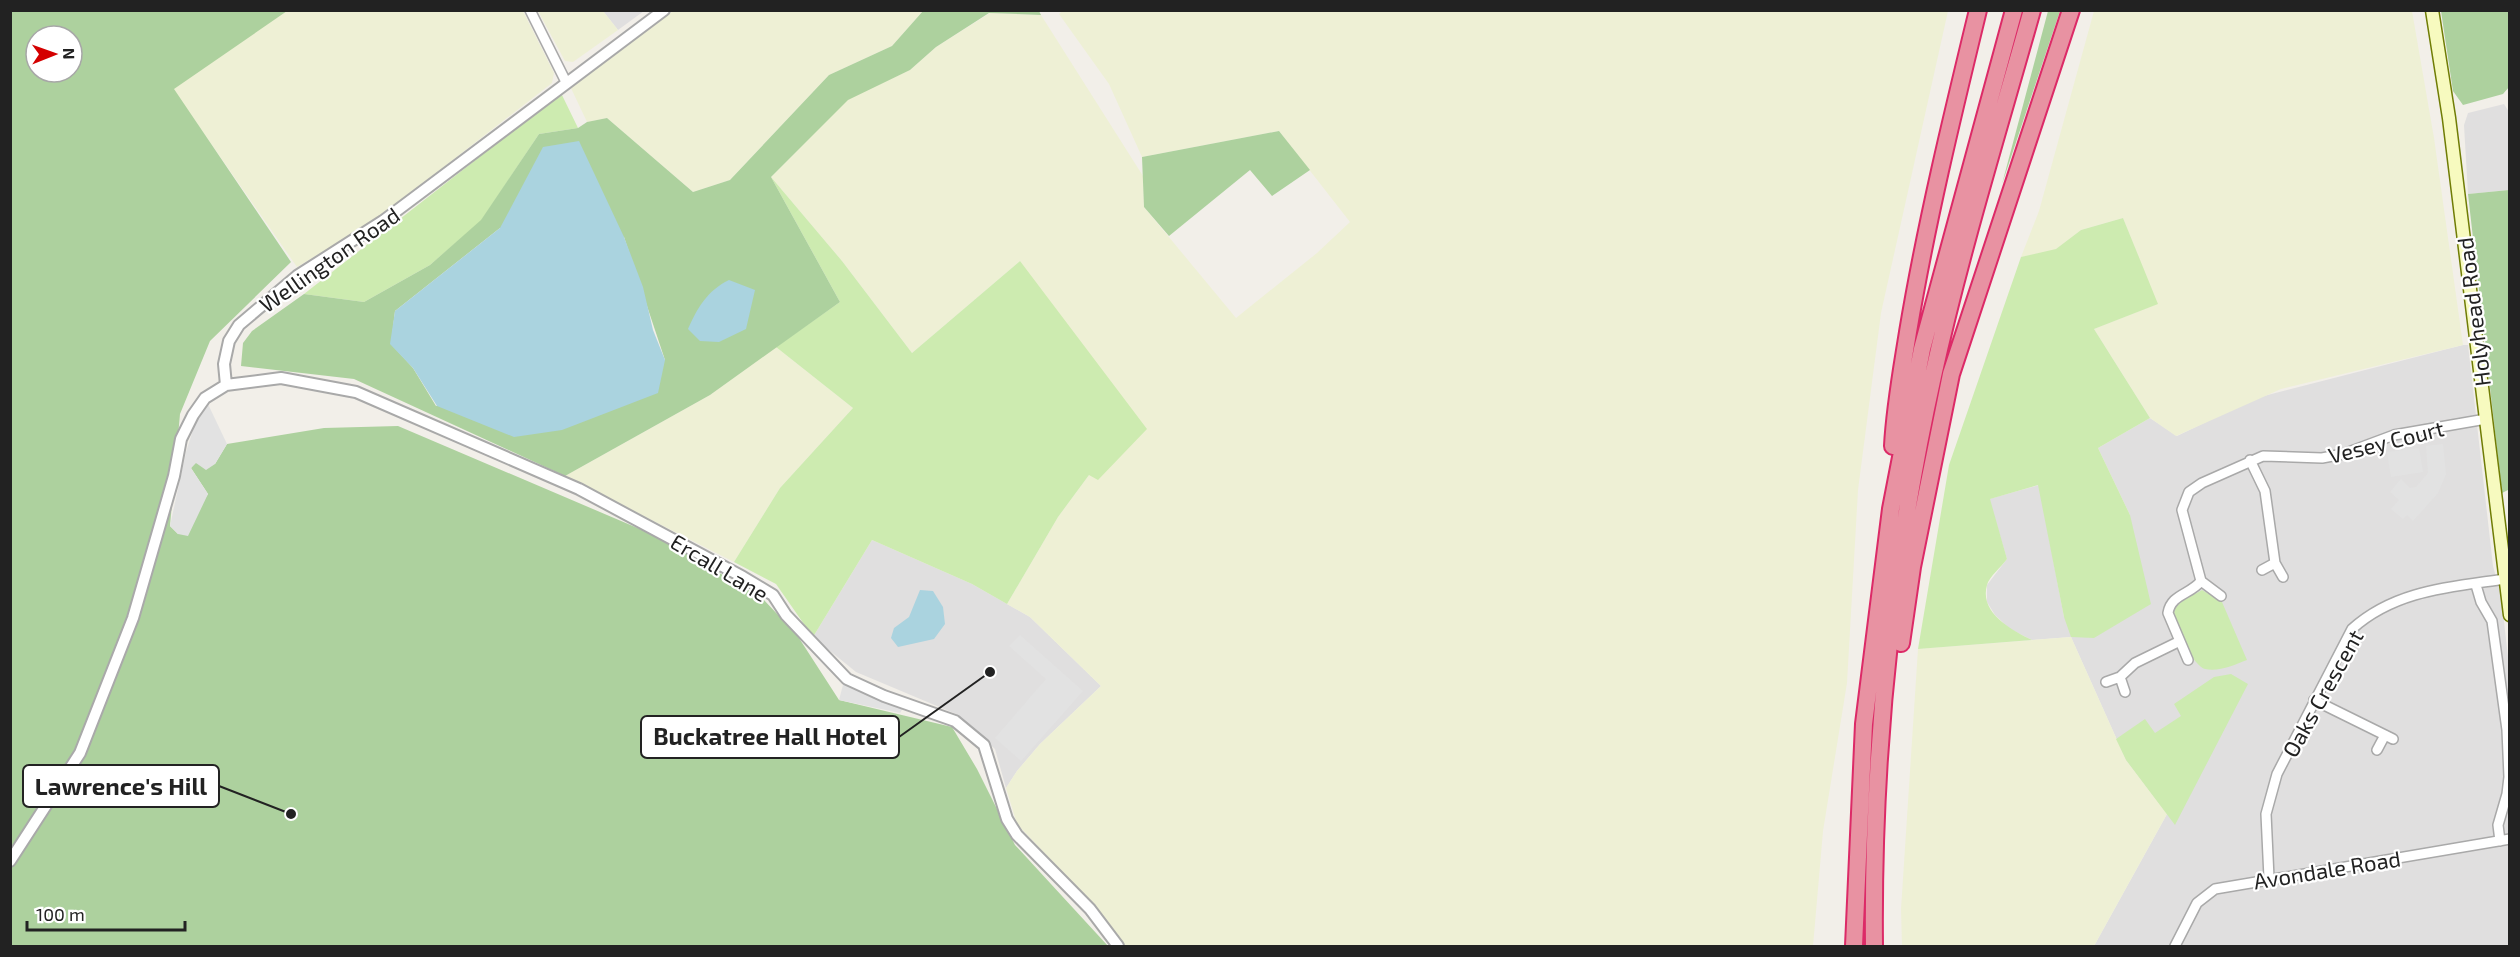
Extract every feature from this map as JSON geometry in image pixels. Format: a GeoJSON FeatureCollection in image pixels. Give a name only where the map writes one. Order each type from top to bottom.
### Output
{"type":"FeatureCollection","features":[{"type":"Feature","properties":{"kind":"highway"},"geometry":{"type":"LineString","coordinates":[[1891,509],[1894,420],[1917,275],[1978,10]]}},
{"type":"Feature","properties":{"kind":"highway"},"geometry":{"type":"LineString","coordinates":[[1854,946],[1864,724],[1891,509],[1922,349],[2014,10]]}},
{"type":"Feature","properties":{"kind":"highway"},"geometry":{"type":"LineString","coordinates":[[1874,946],[1879,764],[1896,591],[1933,376],[2032,10]]}},
{"type":"Feature","properties":{"kind":"highway"},"geometry":{"type":"LineString","coordinates":[[1879,764],[1900,653],[1912,567],[1951,374],[2071,10]]}},
{"type":"Feature","properties":{"kind":"main road","name":"Holyhead Road"},"geometry":{"type":"LineString","coordinates":[[2432,10],[2450,118],[2510,615]]}},
{"type":"Feature","properties":{"kind":"street"},"geometry":{"type":"LineString","coordinates":[[530,10],[566,82]]}},
{"type":"Feature","properties":{"kind":"street","name":"Wellington Road"},"geometry":{"type":"LineString","coordinates":[[226,385],[224,364],[229,341],[239,325],[297,276],[383,221],[664,10]]}},
{"type":"Feature","properties":{"kind":"street","name":"Ercall Lane"},"geometry":{"type":"LineString","coordinates":[[226,385],[281,378],[356,392],[579,489],[773,595],[786,615],[847,679],[884,696],[955,721],[984,745],[1007,819],[1017,835],[1090,909],[1118,946]]}},
{"type":"Feature","properties":{"kind":"street"},"geometry":{"type":"LineString","coordinates":[[10,861],[80,753],[133,618],[174,476],[181,439],[192,415],[205,399],[226,385]]}},
{"type":"Feature","properties":{"kind":"street","name":"Vesey Court"},"geometry":{"type":"LineString","coordinates":[[2201,581],[2183,517],[2184,502],[2189,492],[2202,483],[2263,456],[2322,458],[2343,454],[2394,435],[2486,419]]}},
{"type":"Feature","properties":{"kind":"street"},"geometry":{"type":"LineString","coordinates":[[2250,460],[2265,491],[2275,563],[2283,577]]}},
{"type":"Feature","properties":{"kind":"street"},"geometry":{"type":"LineString","coordinates":[[2262,570],[2275,563]]}},
{"type":"Feature","properties":{"kind":"street","name":"Oaks Crescent"},"geometry":{"type":"LineString","coordinates":[[2268,878],[2265,845],[2269,800],[2277,774],[2352,629],[2366,616],[2401,598],[2423,592],[2476,585],[2506,571]]}},
{"type":"Feature","properties":{"kind":"street"},"geometry":{"type":"LineString","coordinates":[[2188,660],[2168,619],[2169,607],[2176,597],[2196,587],[2201,581],[2221,596]]}},
{"type":"Feature","properties":{"kind":"street"},"geometry":{"type":"LineString","coordinates":[[2476,585],[2481,602],[2492,621],[2507,730],[2509,777],[2507,794],[2498,825],[2505,840]]}},
{"type":"Feature","properties":{"kind":"street"},"geometry":{"type":"LineString","coordinates":[[2106,682],[2120,677],[2135,663],[2178,642]]}},
{"type":"Feature","properties":{"kind":"street"},"geometry":{"type":"LineString","coordinates":[[2120,677],[2125,693]]}},
{"type":"Feature","properties":{"kind":"street"},"geometry":{"type":"LineString","coordinates":[[2314,700],[2389,737],[2377,750]]}},
{"type":"Feature","properties":{"kind":"street","name":"Avondale Road"},"geometry":{"type":"LineString","coordinates":[[2175,946],[2197,903],[2215,889],[2268,878],[2505,840]]}},
{"type":"Feature","properties":{"kind":"shaded area"},"geometry":{"type":"Polygon","coordinates":[[[603,11],[644,11],[618,30],[603,11]]]}},
{"type":"Feature","properties":{"kind":"shaded area"},"geometry":{"type":"Polygon","coordinates":[[[2504,104],[2509,112],[2509,190],[2468,194],[2464,125],[2468,113],[2504,104]]]}},
{"type":"Feature","properties":{"kind":"shaded area"},"geometry":{"type":"Polygon","coordinates":[[[2468,345],[2493,566],[2501,595],[2509,666],[2509,946],[2094,946],[2167,814],[2126,760],[2071,637],[2032,640],[2010,629],[1995,615],[1987,602],[1987,585],[2007,559],[1989,499],[2039,485],[2064,617],[2130,515],[2098,448],[2150,418],[2177,436],[2256,398],[2468,345]]]}},
{"type":"Feature","properties":{"kind":"shaded area"},"geometry":{"type":"Polygon","coordinates":[[[207,402],[227,444],[215,464],[206,470],[196,463],[191,468],[208,494],[188,536],[178,534],[170,526],[186,452],[194,427],[207,402]]]}},
{"type":"Feature","properties":{"kind":"shaded area"},"geometry":{"type":"Polygon","coordinates":[[[2443,444],[2446,474],[2438,493],[2413,521],[2407,515],[2403,519],[2391,509],[2399,500],[2390,492],[2401,479],[2410,488],[2416,487],[2428,473],[2426,446],[2443,444]]]}},
{"type":"Feature","properties":{"kind":"shaded area"},"geometry":{"type":"Polygon","coordinates":[[[2419,448],[2423,472],[2391,477],[2387,452],[2419,448]]]}},
{"type":"Feature","properties":{"kind":"shaded area"},"geometry":{"type":"Polygon","coordinates":[[[872,540],[972,584],[1030,617],[1101,686],[1040,744],[1006,788],[995,749],[956,714],[856,672],[813,637],[872,540]]]}},
{"type":"Feature","properties":{"kind":"shaded area"},"geometry":{"type":"Polygon","coordinates":[[[1020,635],[1083,691],[1021,761],[995,738],[1046,679],[1009,646],[1020,635]]]}},
{"type":"Feature","properties":{"kind":"shaded area"},"geometry":{"type":"Polygon","coordinates":[[[844,681],[903,708],[900,713],[839,700],[844,681]]]}},
{"type":"Feature","properties":{"kind":"green space"},"geometry":{"type":"Polygon","coordinates":[[[287,10],[523,11],[554,73],[552,83],[373,222],[297,267],[173,89],[287,10]]]}},
{"type":"Feature","properties":{"kind":"green space"},"geometry":{"type":"Polygon","coordinates":[[[10,11],[287,11],[174,89],[291,262],[210,341],[180,414],[170,526],[178,534],[208,494],[191,468],[195,463],[215,464],[227,444],[324,428],[398,426],[661,538],[763,599],[797,635],[839,700],[952,727],[977,769],[1015,845],[1108,946],[11,946],[10,11]]]}},
{"type":"Feature","properties":{"kind":"green space"},"geometry":{"type":"Polygon","coordinates":[[[538,11],[603,11],[618,30],[573,62],[565,61],[538,11]]]}},
{"type":"Feature","properties":{"kind":"green space"},"geometry":{"type":"Polygon","coordinates":[[[673,11],[923,11],[892,46],[829,75],[730,180],[693,192],[607,118],[587,122],[570,86],[673,11]]]}},
{"type":"Feature","properties":{"kind":"green space"},"geometry":{"type":"Polygon","coordinates":[[[923,11],[1039,11],[1041,15],[989,13],[936,47],[910,70],[848,100],[771,177],[840,302],[710,395],[565,476],[354,379],[241,366],[243,343],[252,331],[304,294],[364,302],[430,265],[481,220],[539,134],[578,128],[587,122],[607,118],[693,192],[730,180],[829,75],[892,46],[923,11]],[[500,228],[395,311],[391,344],[413,368],[436,406],[665,360],[624,237],[500,228]]]}},
{"type":"Feature","properties":{"kind":"green space"},"geometry":{"type":"Polygon","coordinates":[[[1062,11],[1948,11],[1881,313],[1858,490],[1847,683],[1823,831],[1813,946],[1118,946],[1068,878],[1017,824],[1006,788],[1040,744],[1101,686],[1030,617],[1007,604],[1058,517],[1089,475],[1020,261],[912,353],[842,261],[771,177],[848,99],[910,70],[936,47],[990,13],[1041,15],[1143,176],[1144,207],[1236,318],[1317,253],[1350,222],[1279,131],[1142,157],[1109,84],[1059,14],[1062,11]]]}},
{"type":"Feature","properties":{"kind":"green space"},"geometry":{"type":"Polygon","coordinates":[[[2048,11],[2060,11],[2002,184],[2048,11]]]}},
{"type":"Feature","properties":{"kind":"green space"},"geometry":{"type":"Polygon","coordinates":[[[2094,11],[2412,11],[2434,138],[2463,345],[2281,389],[2176,436],[2150,418],[2094,329],[2157,304],[2123,218],[2081,230],[2055,250],[2021,257],[2039,211],[2094,11]]]}},
{"type":"Feature","properties":{"kind":"green space"},"geometry":{"type":"Polygon","coordinates":[[[2441,11],[2509,11],[2509,87],[2503,94],[2463,105],[2453,91],[2441,11]]]}},
{"type":"Feature","properties":{"kind":"green space"},"geometry":{"type":"Polygon","coordinates":[[[561,93],[578,128],[539,134],[481,221],[430,265],[364,302],[304,294],[561,93]]]}},
{"type":"Feature","properties":{"kind":"green space"},"geometry":{"type":"Polygon","coordinates":[[[1279,131],[1310,170],[1272,196],[1250,170],[1169,236],[1144,207],[1142,157],[1279,131]]]}},
{"type":"Feature","properties":{"kind":"green space"},"geometry":{"type":"Polygon","coordinates":[[[771,177],[842,261],[912,353],[1020,261],[1147,429],[1098,480],[1089,475],[1058,517],[1007,604],[972,584],[872,540],[813,637],[776,584],[734,562],[780,488],[853,408],[776,347],[840,302],[771,177]]]}},
{"type":"Feature","properties":{"kind":"green space"},"geometry":{"type":"Polygon","coordinates":[[[2509,190],[2510,489],[2502,493],[2468,194],[2509,190]]]}},
{"type":"Feature","properties":{"kind":"green space"},"geometry":{"type":"Polygon","coordinates":[[[2123,218],[2158,304],[2094,329],[2150,418],[2098,448],[2130,515],[2151,604],[2094,638],[2071,637],[2064,617],[2038,485],[1990,499],[2007,559],[1988,582],[1986,595],[1992,612],[1999,619],[2032,640],[1918,649],[1949,465],[2021,257],[2056,249],[2081,230],[2123,218]]]}},
{"type":"Feature","properties":{"kind":"green space"},"geometry":{"type":"Polygon","coordinates":[[[776,347],[853,408],[780,488],[734,562],[565,476],[710,395],[776,347]]]}},
{"type":"Feature","properties":{"kind":"green space"},"geometry":{"type":"Polygon","coordinates":[[[2202,590],[2222,602],[2247,660],[2221,669],[2210,670],[2200,666],[2194,660],[2183,642],[2174,615],[2177,606],[2202,590]]]}},
{"type":"Feature","properties":{"kind":"green space"},"geometry":{"type":"Polygon","coordinates":[[[2071,637],[2126,760],[2167,814],[2094,946],[1902,946],[1901,909],[1918,649],[2071,637]]]}},
{"type":"Feature","properties":{"kind":"green space"},"geometry":{"type":"Polygon","coordinates":[[[2231,674],[2248,684],[2175,825],[2126,760],[2116,739],[2145,719],[2155,733],[2181,716],[2174,704],[2214,677],[2231,674]]]}},
{"type":"Feature","properties":{"kind":"water"},"geometry":{"type":"Polygon","coordinates":[[[579,141],[624,237],[643,287],[653,330],[665,360],[658,393],[562,430],[514,437],[437,406],[413,368],[390,344],[395,311],[500,228],[543,147],[579,141]]]}},
{"type":"Feature","properties":{"kind":"water"},"geometry":{"type":"Polygon","coordinates":[[[729,280],[755,290],[746,329],[719,342],[700,341],[688,329],[709,295],[729,280]]]}},
{"type":"Feature","properties":{"kind":"water"},"geometry":{"type":"Polygon","coordinates":[[[920,590],[933,591],[943,607],[945,624],[934,639],[898,647],[891,638],[894,628],[909,617],[920,590]]]}},
{"type":"Feature","properties":{"kind":"place","name":"Buckatree Hall Hotel"},"geometry":{"type":"Point","coordinates":[990,672]}},
{"type":"Feature","properties":{"kind":"place","name":"Lawrence's Hill"},"geometry":{"type":"Point","coordinates":[291,814]}}]}
